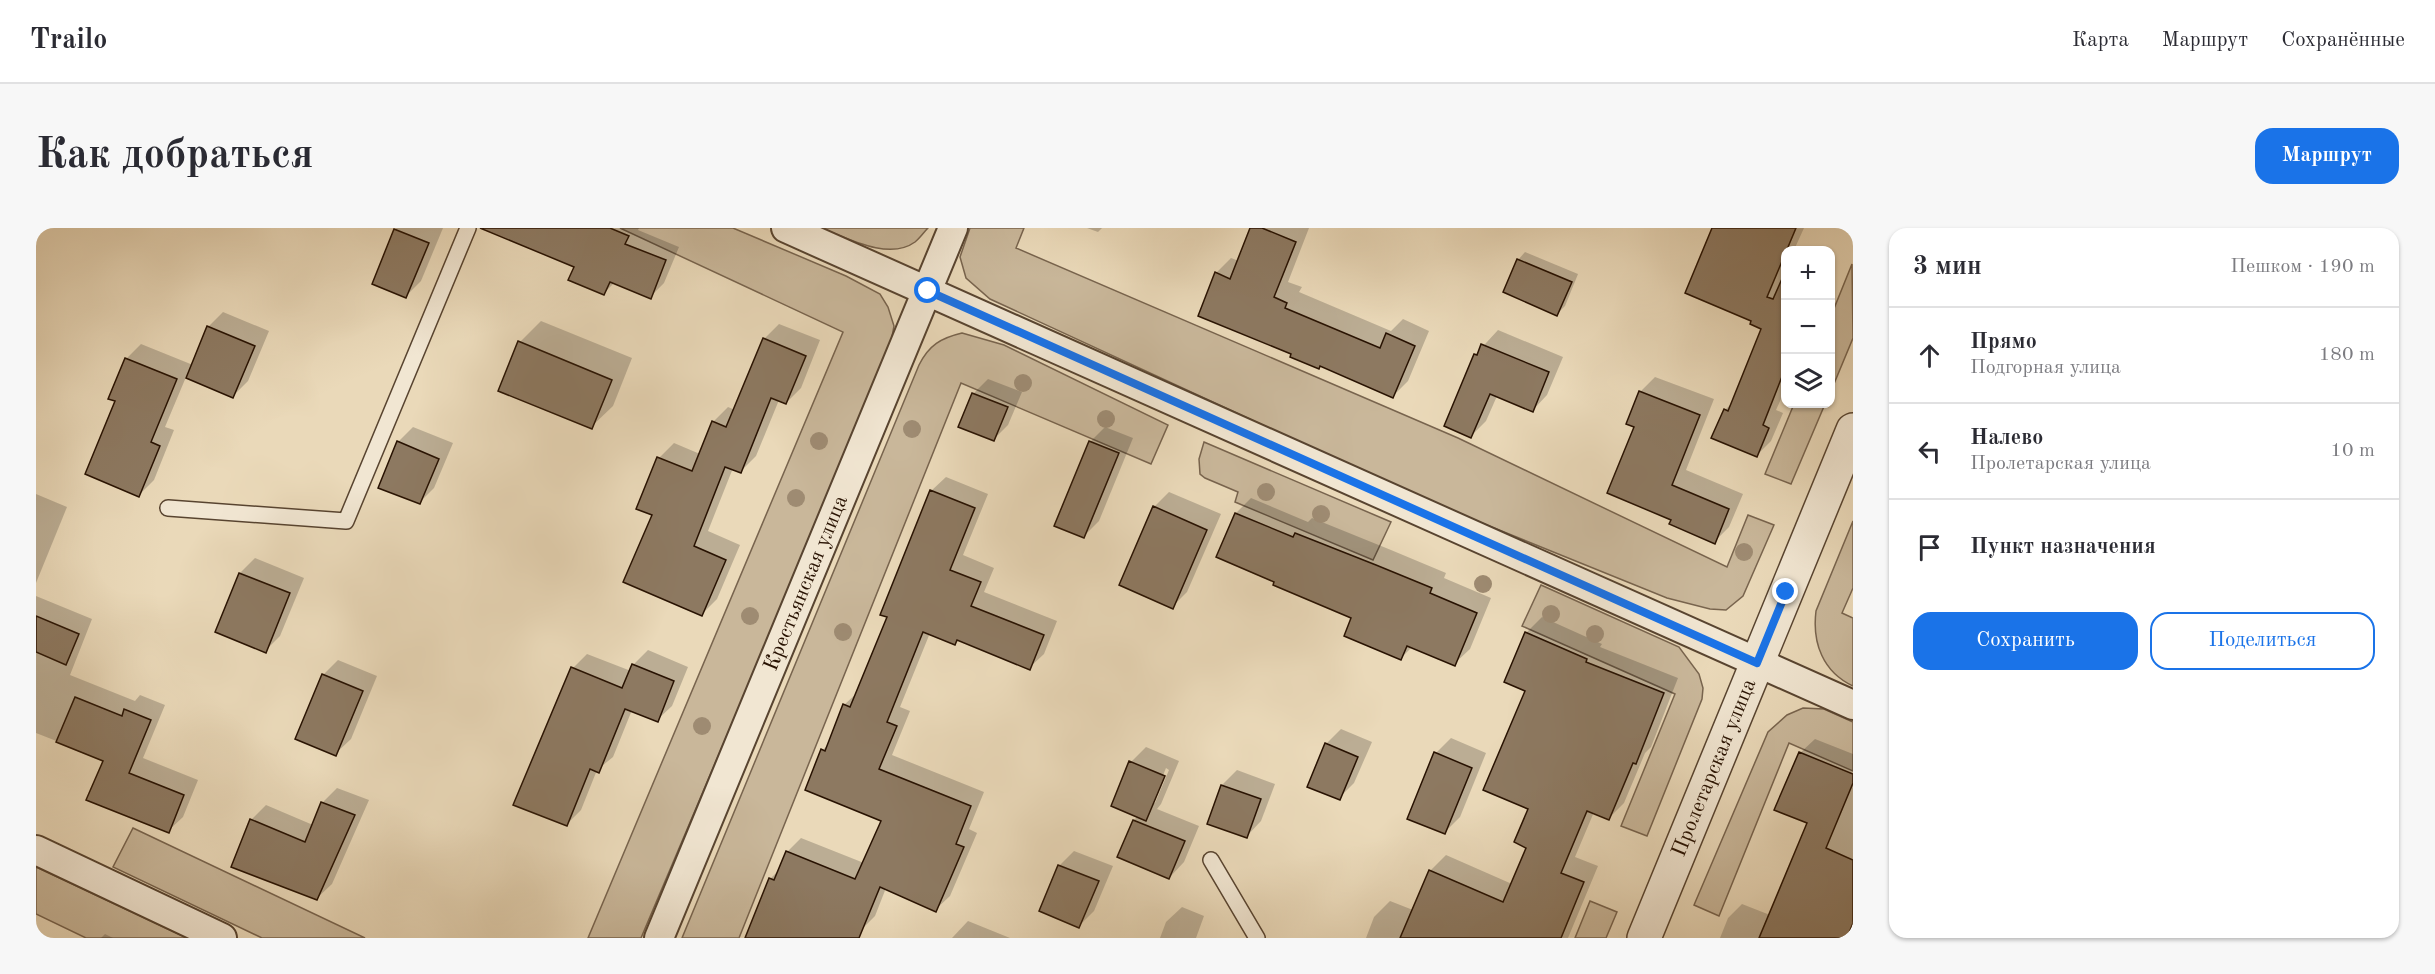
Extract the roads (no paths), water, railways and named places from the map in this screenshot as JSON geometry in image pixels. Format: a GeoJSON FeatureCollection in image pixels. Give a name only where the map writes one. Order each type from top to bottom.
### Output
{"type":"FeatureCollection","features":[{"type":"Feature","properties":{"kind":"street"},"geometry":{"type":"LineString","coordinates":[[786,228],[1853,705]]}},
{"type":"Feature","properties":{"kind":"street","name":"Крестьянская улица"},"geometry":{"type":"LineString","coordinates":[[659,938],[953,228]]}},
{"type":"Feature","properties":{"kind":"street","name":"Пролетарская улица"},"geometry":{"type":"LineString","coordinates":[[1644,938],[1853,430]]}},
{"type":"Feature","properties":{"kind":"street"},"geometry":{"type":"LineString","coordinates":[[36,850],[222,938]]}},
{"type":"Feature","properties":{"kind":"lane"},"geometry":{"type":"LineString","coordinates":[[168,508],[346,521],[468,228]]}},
{"type":"Feature","properties":{"kind":"lane"},"geometry":{"type":"LineString","coordinates":[[1211,860],[1257,938]]}}]}
